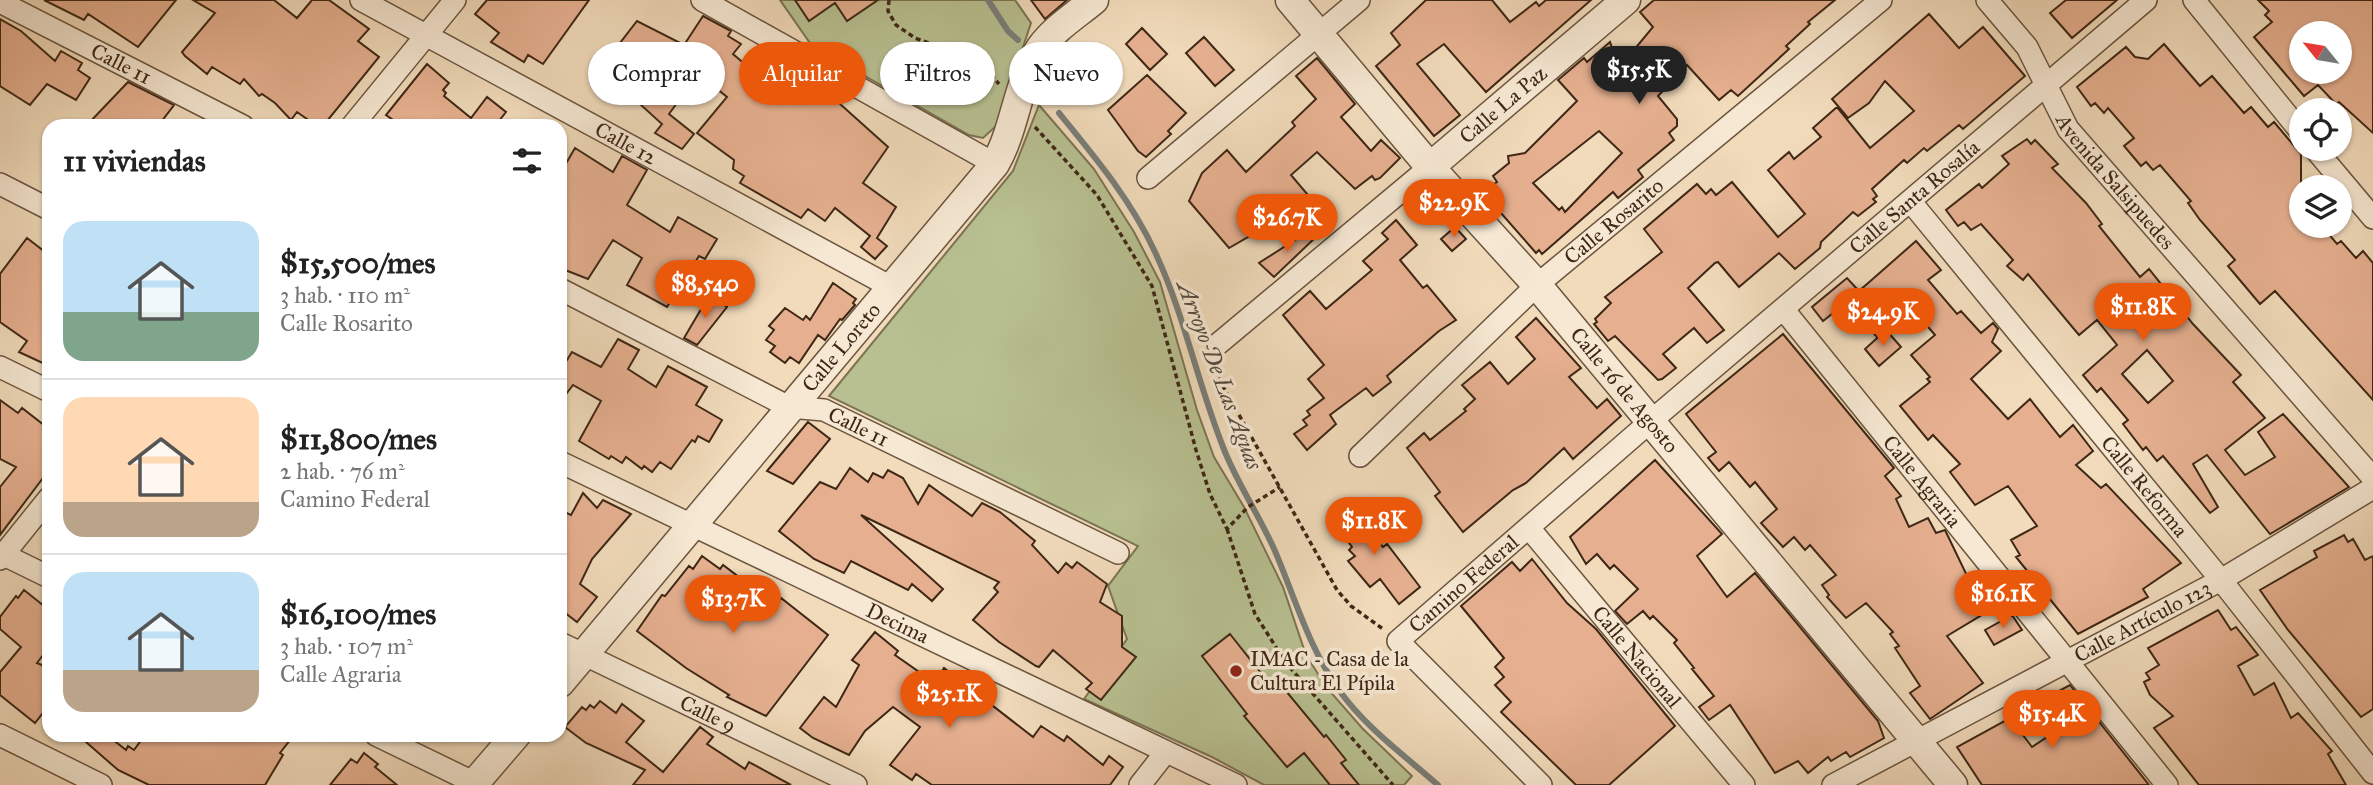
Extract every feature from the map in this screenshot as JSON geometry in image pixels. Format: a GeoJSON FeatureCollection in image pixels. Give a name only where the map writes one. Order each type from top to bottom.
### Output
{"type":"FeatureCollection","features":[{"type":"Feature","properties":{"kind":"street","name":"Calle 12"},"geometry":{"type":"LineString","coordinates":[[361,0],[891,287]]}},
{"type":"Feature","properties":{"kind":"street"},"geometry":{"type":"LineString","coordinates":[[358,119],[455,0]]}},
{"type":"Feature","properties":{"kind":"street"},"geometry":{"type":"LineString","coordinates":[[702,0],[995,164]]}},
{"type":"Feature","properties":{"kind":"street","name":"Calle Loreto"},"geometry":{"type":"LineString","coordinates":[[572,649],[692,528],[789,407],[995,164],[1004,148],[1032,62],[1042,47],[1094,0]]}},
{"type":"Feature","properties":{"kind":"street","name":"Calle 16 de Agosto"},"geometry":{"type":"LineString","coordinates":[[1290,0],[1430,167],[1537,285],[1953,785]]}},
{"type":"Feature","properties":{"kind":"street"},"geometry":{"type":"LineString","coordinates":[[1148,178],[1359,0]]}},
{"type":"Feature","properties":{"kind":"street","name":"Calle La Paz"},"geometry":{"type":"LineString","coordinates":[[1218,344],[1626,0]]}},
{"type":"Feature","properties":{"kind":"street","name":"Calle Rosarito"},"geometry":{"type":"LineString","coordinates":[[1360,456],[1537,285],[1881,0]]}},
{"type":"Feature","properties":{"kind":"street","name":"Avenida Salsipuedes"},"geometry":{"type":"LineString","coordinates":[[1987,0],[2027,47],[2068,129],[2373,478]]}},
{"type":"Feature","properties":{"kind":"street","name":"Calle Santa Rosalía"},"geometry":{"type":"LineString","coordinates":[[1651,421],[2146,0]]}},
{"type":"Feature","properties":{"kind":"street"},"geometry":{"type":"LineString","coordinates":[[2194,0],[2289,117]]}},
{"type":"Feature","properties":{"kind":"street","name":"Calle 11"},"geometry":{"type":"LineString","coordinates":[[0,2],[229,119]]}},
{"type":"Feature","properties":{"kind":"street"},"geometry":{"type":"LineString","coordinates":[[2325,161],[2373,218]]}},
{"type":"Feature","properties":{"kind":"street"},"geometry":{"type":"LineString","coordinates":[[0,184],[42,205]]}},
{"type":"Feature","properties":{"kind":"street","name":"Calle Reforma"},"geometry":{"type":"LineString","coordinates":[[1911,202],[2221,580],[2373,773]]}},
{"type":"Feature","properties":{"kind":"street","name":"Calle 11"},"geometry":{"type":"LineString","coordinates":[[567,293],[789,407],[824,410],[1118,553]]}},
{"type":"Feature","properties":{"kind":"street","name":"Calle Agraria"},"geometry":{"type":"LineString","coordinates":[[1784,310],[2167,785]]}},
{"type":"Feature","properties":{"kind":"street"},"geometry":{"type":"LineString","coordinates":[[0,367],[42,388]]}},
{"type":"Feature","properties":{"kind":"street","name":"Camino Federal"},"geometry":{"type":"LineString","coordinates":[[1541,785],[1398,641],[1651,421]]}},
{"type":"Feature","properties":{"kind":"street","name":"Decima"},"geometry":{"type":"LineString","coordinates":[[567,466],[692,528],[1236,785]]}},
{"type":"Feature","properties":{"kind":"street","name":"Calle Artículo 123"},"geometry":{"type":"LineString","coordinates":[[1833,785],[1919,742],[2221,580],[2373,488]]}},
{"type":"Feature","properties":{"kind":"street"},"geometry":{"type":"LineString","coordinates":[[42,506],[1,556],[42,574]]}},
{"type":"Feature","properties":{"kind":"street","name":"Calle Nacional"},"geometry":{"type":"LineString","coordinates":[[1529,528],[1744,785]]}},
{"type":"Feature","properties":{"kind":"street","name":"Calle 9"},"geometry":{"type":"LineString","coordinates":[[572,649],[856,785]]}},
{"type":"Feature","properties":{"kind":"street"},"geometry":{"type":"LineString","coordinates":[[0,735],[101,785]]}},
{"type":"Feature","properties":{"kind":"street"},"geometry":{"type":"LineString","coordinates":[[390,742],[476,784],[510,742]]}},
{"type":"Feature","properties":{"kind":"street"},"geometry":{"type":"LineString","coordinates":[[1140,785],[1165,753]]}},
{"type":"Feature","properties":{"kind":"path"},"geometry":{"type":"LineString","coordinates":[[889,0],[888,12],[896,25],[915,38],[980,62],[1097,195],[1152,286],[1200,461],[1227,529],[1255,614],[1286,663],[1393,785]]}},
{"type":"Feature","properties":{"kind":"path"},"geometry":{"type":"LineString","coordinates":[[1218,344],[1208,351],[1212,369],[1337,590],[1351,606],[1398,641]]}},
{"type":"Feature","properties":{"kind":"path"},"geometry":{"type":"LineString","coordinates":[[1227,529],[1248,507],[1280,487]]}},
{"type":"Feature","properties":{"kind":"green space"},"geometry":{"type":"Polygon","coordinates":[[[780,0],[1015,0],[1031,23],[1025,42],[1009,42],[1009,89],[997,125],[983,138],[969,135],[916,105],[995,105],[995,42],[880,42],[880,85],[866,77],[866,42],[809,42],[780,0]]]}},
{"type":"Feature","properties":{"kind":"green space"},"geometry":{"type":"Polygon","coordinates":[[[1039,105],[1094,169],[1134,232],[1160,282],[1197,410],[1214,457],[1244,507],[1283,587],[1306,655],[1327,688],[1362,728],[1412,776],[1404,785],[1264,785],[1212,757],[1084,699],[1127,639],[1108,586],[1138,546],[829,396],[1013,171],[1039,105]]]}},
{"type":"Feature","properties":{"kind":"building"},"geometry":{"type":"Polygon","coordinates":[[[44,0],[176,0],[138,47],[88,14],[84,20],[44,0]]]}},
{"type":"Feature","properties":{"kind":"building"},"geometry":{"type":"Polygon","coordinates":[[[193,0],[274,0],[297,18],[312,0],[329,0],[369,29],[358,41],[379,57],[329,119],[307,119],[297,112],[290,119],[275,103],[262,94],[259,96],[244,79],[240,84],[212,67],[207,74],[182,52],[215,13],[193,0]]]}},
{"type":"Feature","properties":{"kind":"building"},"geometry":{"type":"Polygon","coordinates":[[[487,0],[589,0],[543,64],[528,55],[524,62],[491,42],[499,33],[475,14],[487,0]]]}},
{"type":"Feature","properties":{"kind":"building"},"geometry":{"type":"Polygon","coordinates":[[[795,0],[878,0],[847,21],[835,3],[809,21],[795,0]]]}},
{"type":"Feature","properties":{"kind":"building"},"geometry":{"type":"Polygon","coordinates":[[[1031,0],[1067,0],[1045,19],[1031,0]]]}},
{"type":"Feature","properties":{"kind":"building"},"geometry":{"type":"Polygon","coordinates":[[[1426,0],[1492,0],[1510,22],[1536,2],[1539,6],[1546,0],[1591,0],[1486,92],[1444,44],[1417,64],[1460,115],[1434,136],[1376,66],[1400,45],[1391,33],[1426,0]]]}},
{"type":"Feature","properties":{"kind":"building"},"geometry":{"type":"Polygon","coordinates":[[[1654,0],[1835,0],[1808,22],[1810,24],[1786,46],[1789,49],[1738,96],[1731,90],[1719,100],[1687,65],[1658,96],[1677,119],[1677,126],[1669,133],[1674,140],[1638,170],[1643,177],[1618,198],[1613,192],[1542,254],[1539,250],[1536,253],[1493,204],[1499,198],[1490,187],[1497,182],[1493,176],[1509,163],[1508,156],[1525,153],[1577,101],[1558,80],[1584,58],[1587,62],[1610,42],[1619,68],[1653,27],[1640,12],[1654,0]],[[1599,131],[1533,183],[1559,210],[1562,207],[1565,212],[1622,153],[1599,131]]]}},
{"type":"Feature","properties":{"kind":"building"},"geometry":{"type":"Polygon","coordinates":[[[2066,0],[2117,0],[2072,38],[2050,13],[2066,0]]]}},
{"type":"Feature","properties":{"kind":"building"},"geometry":{"type":"Polygon","coordinates":[[[2258,0],[2373,0],[2373,133],[2352,114],[2352,98],[2330,98],[2318,85],[2304,96],[2294,84],[2352,84],[2352,21],[2289,21],[2289,78],[2254,37],[2272,22],[2265,15],[2269,11],[2258,0]]]}},
{"type":"Feature","properties":{"kind":"building"},"geometry":{"type":"Polygon","coordinates":[[[1929,14],[1959,48],[1983,27],[2025,76],[1963,129],[1959,125],[1927,151],[1924,148],[1907,163],[1904,160],[1872,189],[1877,196],[1873,199],[1876,202],[1858,216],[1853,212],[1821,242],[1820,248],[1795,269],[1779,253],[1739,287],[1718,262],[1715,263],[1688,288],[1724,330],[1707,343],[1694,328],[1663,354],[1676,368],[1662,379],[1658,380],[1615,336],[1608,341],[1594,324],[1597,322],[1595,319],[1611,303],[1605,297],[1662,252],[1644,229],[1697,184],[1706,194],[1711,189],[1716,195],[1732,182],[1778,237],[1805,214],[1768,170],[1789,152],[1794,159],[1821,137],[1813,128],[1837,107],[1870,148],[1914,111],[1885,81],[1869,103],[1848,118],[1832,99],[1929,14]]]}},
{"type":"Feature","properties":{"kind":"building"},"geometry":{"type":"Polygon","coordinates":[[[703,16],[731,31],[728,36],[739,43],[733,54],[739,59],[739,105],[841,105],[888,147],[863,183],[896,207],[877,238],[887,246],[875,259],[861,247],[870,236],[835,208],[825,221],[808,209],[801,218],[740,183],[744,176],[733,169],[734,160],[697,133],[720,105],[725,105],[725,42],[686,42],[703,16]]]}},
{"type":"Feature","properties":{"kind":"building"},"geometry":{"type":"Polygon","coordinates":[[[0,19],[21,31],[55,61],[61,51],[82,63],[78,70],[90,78],[76,100],[47,84],[30,105],[0,86],[0,19]]]}},
{"type":"Feature","properties":{"kind":"building"},"geometry":{"type":"Polygon","coordinates":[[[637,21],[678,42],[621,42],[637,21]]]}},
{"type":"Feature","properties":{"kind":"building"},"geometry":{"type":"Polygon","coordinates":[[[1142,28],[1167,54],[1150,70],[1126,44],[1142,28]]]}},
{"type":"Feature","properties":{"kind":"building"},"geometry":{"type":"Polygon","coordinates":[[[1204,37],[1234,70],[1215,86],[1186,53],[1204,37]]]}},
{"type":"Feature","properties":{"kind":"building"},"geometry":{"type":"Polygon","coordinates":[[[2164,44],[2200,86],[2212,76],[2244,113],[2251,107],[2268,127],[2274,122],[2289,140],[2289,161],[2301,161],[2301,175],[2289,175],[2289,238],[2332,238],[2337,244],[2341,241],[2356,258],[2363,251],[2373,263],[2373,400],[2275,291],[2260,304],[2228,266],[2235,260],[2200,220],[2188,203],[2191,201],[2160,165],[2153,170],[2146,162],[2141,166],[2124,146],[2134,138],[2108,108],[2104,113],[2095,103],[2091,106],[2077,87],[2126,47],[2135,57],[2148,59],[2164,44]]]}},
{"type":"Feature","properties":{"kind":"building"},"geometry":{"type":"Polygon","coordinates":[[[1317,58],[1355,104],[1341,117],[1371,151],[1381,140],[1400,158],[1380,178],[1375,180],[1372,176],[1355,189],[1317,152],[1291,175],[1308,195],[1266,224],[1267,226],[1229,248],[1189,201],[1202,173],[1227,150],[1246,172],[1295,126],[1292,122],[1316,99],[1296,76],[1317,58]]]}},
{"type":"Feature","properties":{"kind":"building"},"geometry":{"type":"Polygon","coordinates":[[[427,64],[449,83],[443,90],[446,93],[444,96],[471,118],[487,97],[506,112],[500,119],[392,119],[386,115],[427,64]]]}},
{"type":"Feature","properties":{"kind":"building"},"geometry":{"type":"Polygon","coordinates":[[[1147,75],[1186,113],[1168,131],[1171,134],[1146,157],[1138,151],[1108,110],[1114,105],[1123,105],[1123,97],[1147,75]]]}},
{"type":"Feature","properties":{"kind":"building"},"geometry":{"type":"Polygon","coordinates":[[[128,82],[174,105],[163,119],[93,119],[128,82]]]}},
{"type":"Feature","properties":{"kind":"building"},"geometry":{"type":"Polygon","coordinates":[[[641,105],[676,105],[669,114],[694,134],[682,149],[655,133],[662,124],[641,105]]]}},
{"type":"Feature","properties":{"kind":"building"},"geometry":{"type":"Polygon","coordinates":[[[2027,139],[2031,144],[2035,140],[2058,164],[2052,168],[2086,203],[2102,224],[2099,226],[2140,277],[2149,269],[2193,324],[2241,375],[2233,382],[2265,418],[2225,450],[2245,475],[2275,457],[2258,432],[2283,414],[2349,487],[2270,534],[2207,455],[2193,464],[2218,507],[2210,513],[2163,456],[2157,461],[2146,447],[2143,450],[2123,424],[2128,420],[2101,388],[2097,392],[2083,375],[2117,345],[2097,320],[2079,335],[2028,274],[2023,280],[2007,266],[2013,260],[1981,224],[1971,230],[1964,222],[1958,226],[1946,210],[1979,184],[1982,188],[2009,164],[2002,156],[2027,139]],[[2147,350],[2122,374],[2148,403],[2173,381],[2147,350]]]}},
{"type":"Feature","properties":{"kind":"building"},"geometry":{"type":"Polygon","coordinates":[[[575,148],[613,172],[622,156],[647,170],[627,205],[670,232],[678,217],[717,239],[705,259],[699,256],[667,307],[627,285],[642,258],[613,240],[588,279],[567,271],[567,162],[575,148]]]}},
{"type":"Feature","properties":{"kind":"building"},"geometry":{"type":"Polygon","coordinates":[[[1396,220],[1417,245],[1400,260],[1423,288],[1427,285],[1456,320],[1439,331],[1387,376],[1391,382],[1373,396],[1366,388],[1330,415],[1336,424],[1307,450],[1294,434],[1307,425],[1303,420],[1310,415],[1307,411],[1324,398],[1308,379],[1324,365],[1283,315],[1310,291],[1326,309],[1372,270],[1363,261],[1388,239],[1382,233],[1396,220]]]}},
{"type":"Feature","properties":{"kind":"building"},"geometry":{"type":"Polygon","coordinates":[[[1455,227],[1466,239],[1452,251],[1441,239],[1455,227]]]}},
{"type":"Feature","properties":{"kind":"building"},"geometry":{"type":"Polygon","coordinates":[[[1312,229],[1317,236],[1274,277],[1259,263],[1312,229]]]}},
{"type":"Feature","properties":{"kind":"building"},"geometry":{"type":"Polygon","coordinates":[[[27,238],[42,250],[42,363],[19,352],[27,341],[0,322],[0,274],[27,238]]]}},
{"type":"Feature","properties":{"kind":"building"},"geometry":{"type":"Polygon","coordinates":[[[1916,241],[1941,270],[1928,280],[1957,314],[1961,311],[1981,333],[1993,323],[1998,329],[1992,342],[2001,351],[1971,379],[2008,419],[2030,399],[2060,437],[2073,425],[2093,451],[2076,465],[2101,488],[2106,484],[2181,563],[2143,589],[2148,597],[2078,634],[2016,557],[2020,555],[2011,540],[2037,526],[2008,486],[1975,505],[1950,472],[1960,464],[1933,435],[1928,440],[1900,406],[1930,382],[1927,379],[1930,377],[1911,355],[1935,335],[1911,307],[1877,337],[1847,302],[1823,321],[1812,307],[1847,278],[1859,291],[1916,241]]]}},
{"type":"Feature","properties":{"kind":"building"},"geometry":{"type":"Polygon","coordinates":[[[833,283],[856,299],[853,303],[855,305],[840,319],[825,340],[818,335],[799,363],[790,357],[785,363],[770,352],[775,346],[766,340],[774,330],[769,326],[785,308],[803,320],[806,316],[810,320],[833,283]]]}},
{"type":"Feature","properties":{"kind":"building"},"geometry":{"type":"Polygon","coordinates":[[[710,294],[727,307],[697,345],[684,338],[710,294]]]}},
{"type":"Feature","properties":{"kind":"building"},"geometry":{"type":"Polygon","coordinates":[[[1536,318],[1581,368],[1569,377],[1597,408],[1607,399],[1621,416],[1573,459],[1564,448],[1526,483],[1513,490],[1463,532],[1435,496],[1440,492],[1407,448],[1424,433],[1430,440],[1466,411],[1464,409],[1475,399],[1462,385],[1490,362],[1508,384],[1535,359],[1516,337],[1536,318]]]}},
{"type":"Feature","properties":{"kind":"building"},"geometry":{"type":"Polygon","coordinates":[[[1886,330],[1901,347],[1879,366],[1865,349],[1886,330]]]}},
{"type":"Feature","properties":{"kind":"building"},"geometry":{"type":"Polygon","coordinates":[[[1783,334],[1894,468],[1885,476],[1901,496],[1896,499],[1909,527],[1928,518],[1936,533],[1945,530],[1985,613],[1947,636],[1983,683],[1930,719],[1910,693],[1920,686],[1895,648],[1899,646],[1890,634],[1893,632],[1866,603],[1846,618],[1827,597],[1829,595],[1822,585],[1836,575],[1810,545],[1805,550],[1794,537],[1783,547],[1761,523],[1777,509],[1755,482],[1750,487],[1729,462],[1719,471],[1708,458],[1716,452],[1686,414],[1783,334]]]}},
{"type":"Feature","properties":{"kind":"building"},"geometry":{"type":"Polygon","coordinates":[[[618,339],[639,350],[628,369],[656,387],[668,366],[707,387],[696,405],[722,420],[709,442],[698,436],[695,442],[692,440],[671,469],[660,462],[652,472],[644,466],[642,469],[626,457],[622,463],[611,456],[609,459],[579,441],[601,401],[573,385],[567,393],[567,360],[572,352],[601,367],[618,339]]]}},
{"type":"Feature","properties":{"kind":"building"},"geometry":{"type":"Polygon","coordinates":[[[0,400],[18,413],[22,408],[42,424],[42,479],[0,535],[0,487],[16,467],[0,459],[0,400]]]}},
{"type":"Feature","properties":{"kind":"building"},"geometry":{"type":"Polygon","coordinates":[[[808,422],[830,439],[793,484],[767,471],[808,422]]]}},
{"type":"Feature","properties":{"kind":"building"},"geometry":{"type":"Polygon","coordinates":[[[1655,460],[1722,534],[1697,556],[1727,597],[1755,573],[1878,721],[1884,738],[1850,757],[1846,752],[1831,761],[1828,757],[1808,773],[1798,761],[1775,773],[1730,705],[1709,720],[1699,707],[1714,696],[1674,643],[1677,640],[1653,616],[1650,619],[1643,611],[1627,624],[1615,611],[1638,589],[1614,565],[1610,569],[1597,554],[1586,564],[1570,537],[1655,460]]]}},
{"type":"Feature","properties":{"kind":"building"},"geometry":{"type":"Polygon","coordinates":[[[850,468],[868,482],[873,473],[883,478],[888,470],[903,478],[918,504],[929,485],[972,516],[982,503],[1000,512],[1035,541],[1032,545],[1058,573],[1066,563],[1072,568],[1077,562],[1107,584],[1100,602],[1122,616],[1122,647],[1136,657],[1101,700],[1086,689],[1092,683],[1053,650],[1039,667],[1036,666],[999,642],[973,620],[998,592],[994,588],[999,582],[861,515],[943,589],[932,601],[912,584],[908,590],[851,561],[844,573],[814,559],[779,531],[820,482],[836,489],[850,468]]]}},
{"type":"Feature","properties":{"kind":"building"},"geometry":{"type":"Polygon","coordinates":[[[583,493],[597,508],[603,500],[631,514],[592,559],[580,584],[597,597],[577,622],[567,614],[567,513],[571,515],[583,493]]]}},
{"type":"Feature","properties":{"kind":"building"},"geometry":{"type":"Polygon","coordinates":[[[1350,504],[1383,547],[1387,544],[1420,587],[1399,604],[1380,579],[1370,587],[1348,561],[1355,556],[1349,550],[1352,547],[1332,520],[1350,504]]]}},
{"type":"Feature","properties":{"kind":"building"},"geometry":{"type":"Polygon","coordinates":[[[2344,535],[2348,542],[2353,539],[2365,560],[2373,556],[2373,709],[2361,717],[2288,630],[2260,590],[2317,557],[2314,551],[2344,535]]]}},
{"type":"Feature","properties":{"kind":"building"},"geometry":{"type":"Polygon","coordinates":[[[702,556],[720,569],[723,565],[776,605],[781,598],[828,635],[766,716],[727,697],[729,695],[686,668],[637,631],[662,595],[665,596],[689,566],[693,569],[702,556]]]}},
{"type":"Feature","properties":{"kind":"building"},"geometry":{"type":"Polygon","coordinates":[[[1532,559],[1567,603],[1596,629],[1675,726],[1609,785],[1576,785],[1501,712],[1511,702],[1495,685],[1504,677],[1495,667],[1504,658],[1461,606],[1512,562],[1520,571],[1532,559]]]}},
{"type":"Feature","properties":{"kind":"building"},"geometry":{"type":"Polygon","coordinates":[[[24,590],[42,604],[42,656],[37,663],[42,665],[42,714],[35,723],[0,695],[0,672],[21,647],[0,629],[0,617],[16,596],[18,598],[24,590]]]}},
{"type":"Feature","properties":{"kind":"building"},"geometry":{"type":"Polygon","coordinates":[[[2218,610],[2231,630],[2236,627],[2258,655],[2238,666],[2254,695],[2274,683],[2291,718],[2298,713],[2332,751],[2328,754],[2346,785],[2199,785],[2154,728],[2173,716],[2150,695],[2144,682],[2150,679],[2146,673],[2159,665],[2148,648],[2218,610]]]}},
{"type":"Feature","properties":{"kind":"building"},"geometry":{"type":"Polygon","coordinates":[[[2012,615],[2022,630],[1994,645],[1985,630],[2012,615]]]}},
{"type":"Feature","properties":{"kind":"building"},"geometry":{"type":"Polygon","coordinates":[[[875,632],[898,651],[895,655],[935,683],[944,668],[1033,737],[1041,726],[1064,741],[1067,736],[1103,765],[1109,756],[1123,767],[1110,785],[932,785],[916,774],[912,780],[890,765],[920,727],[893,707],[865,731],[849,755],[813,738],[800,728],[824,697],[836,707],[859,665],[852,660],[875,632]]]}},
{"type":"Feature","properties":{"kind":"building"},"geometry":{"type":"Polygon","coordinates":[[[1230,634],[1275,691],[1281,685],[1324,737],[1326,735],[1346,760],[1341,763],[1359,785],[1330,785],[1304,753],[1287,767],[1244,716],[1247,714],[1202,656],[1230,634]]]}},
{"type":"Feature","properties":{"kind":"building"},"geometry":{"type":"Polygon","coordinates":[[[2070,685],[2149,785],[1982,785],[1957,747],[2010,718],[2032,747],[2047,737],[2029,707],[2070,685]]]}},
{"type":"Feature","properties":{"kind":"building"},"geometry":{"type":"Polygon","coordinates":[[[600,701],[616,713],[622,704],[644,721],[626,742],[663,772],[700,727],[713,737],[707,744],[745,769],[749,762],[791,785],[633,785],[645,770],[586,743],[567,729],[567,725],[582,707],[586,710],[590,705],[594,708],[600,701]]]}},
{"type":"Feature","properties":{"kind":"building"},"geometry":{"type":"Polygon","coordinates":[[[86,742],[116,742],[126,750],[128,746],[134,750],[140,742],[289,742],[280,753],[283,755],[265,785],[149,785],[118,770],[86,742]]]}},
{"type":"Feature","properties":{"kind":"building"},"geometry":{"type":"Polygon","coordinates":[[[364,753],[378,764],[375,767],[397,785],[330,785],[351,759],[357,763],[364,753]]]}},
{"type":"Feature","properties":{"kind":"waterway","name":"Arroyo De Las Aguas"},"geometry":{"type":"LineString","coordinates":[[988,0],[1008,31],[1018,40]]}},
{"type":"Feature","properties":{"kind":"waterway","name":"Arroyo De Las Aguas"},"geometry":{"type":"LineString","coordinates":[[1059,113],[1124,197],[1155,252],[1175,301],[1225,452],[1269,538],[1328,674],[1361,716],[1438,785]]}},
{"type":"Feature","properties":{"kind":"place","name":"IMAC - Casa de la Cultura El Pípila"},"geometry":{"type":"Point","coordinates":[1236,671]}}]}
